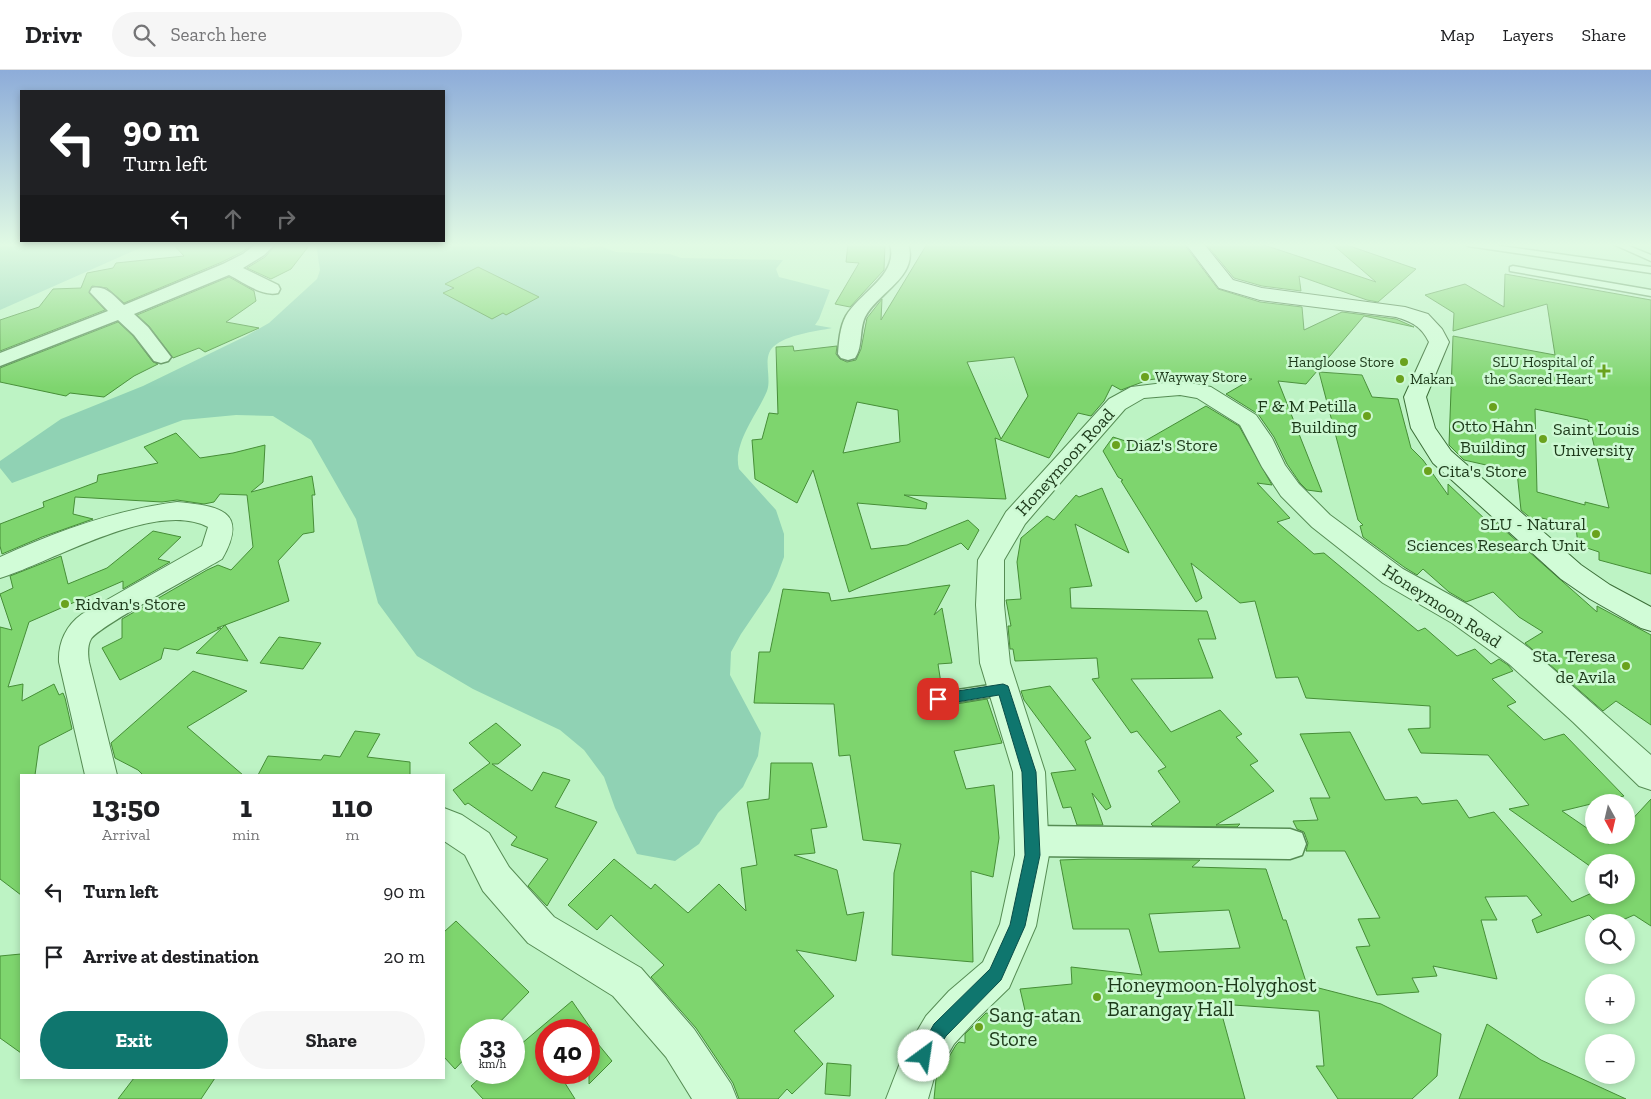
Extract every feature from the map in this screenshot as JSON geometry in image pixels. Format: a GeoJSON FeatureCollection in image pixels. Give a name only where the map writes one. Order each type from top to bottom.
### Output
{"type":"FeatureCollection","features":[{"type":"Feature","properties":{"kind":"street"},"geometry":{"type":"LineString","coordinates":[[99,292],[141,331],[161,357]]}},
{"type":"Feature","properties":{"kind":"street"},"geometry":{"type":"LineString","coordinates":[[0,360],[172,292]]}},
{"type":"Feature","properties":{"kind":"street"},"geometry":{"type":"LineString","coordinates":[[848,354],[849,336],[856,316],[875,292]]}},
{"type":"Feature","properties":{"kind":"street"},"geometry":{"type":"LineString","coordinates":[[1253,292],[1398,310],[1420,318],[1427,323],[1439,342],[1415,397],[1423,428],[1442,457],[1572,572],[1600,592],[1651,620]]}},
{"type":"Feature","properties":{"kind":"street","name":"Honeymoon Road"},"geometry":{"type":"LineString","coordinates":[[907,1099],[917,1069],[940,1030],[996,974],[1018,926],[1032,855],[1029,772],[995,663],[990,605],[991,560],[1015,518],[1117,404],[1139,392],[1180,388],[1203,392],[1248,420],[1260,438],[1274,467],[1290,490],[1321,522],[1393,576],[1462,615],[1519,656],[1584,713],[1651,776]]}},
{"type":"Feature","properties":{"kind":"street"},"geometry":{"type":"LineString","coordinates":[[0,568],[91,530],[146,516],[171,512],[204,513],[216,518],[221,524],[218,542],[213,552],[99,617],[83,628],[76,639],[74,651],[75,670],[84,700],[94,753],[101,774]]}},
{"type":"Feature","properties":{"kind":"street"},"geometry":{"type":"LineString","coordinates":[[445,824],[477,844],[496,879],[541,930],[627,982],[680,1043],[716,1099]]}},
{"type":"Feature","properties":{"kind":"street"},"geometry":{"type":"LineString","coordinates":[[1032,841],[1290,844]]}},
{"type":"Feature","properties":{"kind":"lane"},"geometry":{"type":"LineString","coordinates":[[938,699],[1003,689]]}},
{"type":"Feature","properties":{"kind":"green space"},"geometry":{"type":"Polygon","coordinates":[[[0,292],[41,292],[0,310],[0,292]]]}},
{"type":"Feature","properties":{"kind":"green space"},"geometry":{"type":"Polygon","coordinates":[[[303,292],[829,292],[815,325],[832,328],[786,339],[770,351],[768,357],[767,391],[742,439],[739,449],[739,469],[776,510],[784,534],[784,557],[770,591],[731,652],[730,675],[761,733],[758,756],[743,787],[718,813],[699,844],[675,861],[637,854],[615,808],[604,777],[584,750],[560,730],[473,689],[417,656],[378,603],[356,519],[311,440],[273,416],[236,415],[183,420],[12,483],[0,468],[0,461],[61,419],[143,386],[269,323],[303,292]]]}},
{"type":"Feature","properties":{"kind":"building"},"geometry":{"type":"Polygon","coordinates":[[[51,292],[89,292],[105,310],[0,351],[0,320],[39,307],[51,292]]]}},
{"type":"Feature","properties":{"kind":"building"},"geometry":{"type":"Polygon","coordinates":[[[112,292],[150,292],[124,303],[112,292]]]}},
{"type":"Feature","properties":{"kind":"building"},"geometry":{"type":"Polygon","coordinates":[[[193,292],[254,292],[256,301],[226,322],[259,328],[205,352],[199,348],[173,358],[149,326],[137,315],[193,292]]]}},
{"type":"Feature","properties":{"kind":"building"},"geometry":{"type":"Polygon","coordinates":[[[529,292],[539,297],[506,315],[503,313],[492,319],[443,293],[529,292]]]}},
{"type":"Feature","properties":{"kind":"building"},"geometry":{"type":"Polygon","coordinates":[[[842,292],[864,292],[850,307],[835,304],[842,292]]]}},
{"type":"Feature","properties":{"kind":"building"},"geometry":{"type":"Polygon","coordinates":[[[898,292],[1228,292],[1260,302],[1302,307],[1304,330],[1342,312],[1396,319],[1414,327],[1364,316],[1306,384],[1278,381],[1322,492],[1307,490],[1300,483],[1287,464],[1274,437],[1258,414],[1226,394],[1252,379],[1170,377],[1148,380],[1121,390],[1112,385],[1104,401],[1091,416],[1078,413],[1049,458],[995,438],[1006,499],[904,495],[927,503],[926,509],[857,503],[871,549],[907,545],[968,520],[979,530],[968,550],[961,543],[849,592],[813,470],[797,503],[755,479],[752,440],[762,439],[769,413],[778,414],[776,347],[793,346],[794,351],[837,346],[836,354],[840,359],[847,362],[856,360],[861,349],[867,318],[882,299],[881,320],[898,292]],[[1014,357],[967,362],[1001,439],[1028,396],[1014,357]],[[857,402],[843,453],[900,442],[898,410],[857,402]]]}},
{"type":"Feature","properties":{"kind":"building"},"geometry":{"type":"Polygon","coordinates":[[[1344,292],[1389,292],[1378,302],[1344,292]]]}},
{"type":"Feature","properties":{"kind":"building"},"geometry":{"type":"Polygon","coordinates":[[[1436,292],[1479,292],[1504,307],[1504,292],[1606,292],[1651,300],[1651,574],[1599,560],[1599,552],[1578,545],[1576,527],[1538,517],[1539,525],[1521,510],[1517,472],[1464,460],[1449,445],[1453,336],[1555,355],[1547,304],[1453,331],[1454,313],[1425,295],[1436,292]],[[1535,409],[1537,492],[1585,505],[1585,502],[1609,508],[1588,420],[1535,409]]]}},
{"type":"Feature","properties":{"kind":"building"},"geometry":{"type":"Polygon","coordinates":[[[118,322],[133,336],[153,362],[158,364],[134,376],[104,397],[70,393],[66,396],[0,382],[0,368],[118,322]]]}},
{"type":"Feature","properties":{"kind":"building"},"geometry":{"type":"Polygon","coordinates":[[[1319,372],[1362,375],[1372,397],[1398,399],[1411,448],[1423,460],[1448,495],[1448,484],[1487,521],[1493,520],[1597,612],[1597,606],[1651,635],[1651,725],[1616,701],[1603,711],[1525,643],[1543,632],[1519,617],[1493,592],[1466,602],[1449,592],[1423,569],[1417,575],[1363,537],[1360,526],[1363,525],[1358,520],[1319,372]]]}},
{"type":"Feature","properties":{"kind":"building"},"geometry":{"type":"Polygon","coordinates":[[[1206,406],[1239,426],[1272,485],[1257,483],[1290,518],[1277,522],[1314,554],[1324,553],[1418,631],[1425,628],[1457,656],[1475,649],[1491,664],[1499,659],[1508,665],[1513,671],[1492,679],[1516,702],[1507,706],[1544,740],[1564,734],[1622,794],[1585,794],[1585,805],[1562,811],[1585,827],[1585,844],[1635,844],[1635,816],[1651,799],[1651,926],[1635,914],[1585,914],[1585,916],[1537,933],[1532,920],[1542,915],[1527,896],[1485,897],[1497,920],[1481,920],[1497,979],[1433,966],[1437,976],[1412,978],[1419,992],[1377,995],[1356,947],[1370,946],[1358,919],[1380,918],[1345,851],[1306,851],[1308,843],[1304,832],[1297,829],[1293,821],[1318,820],[1310,798],[1330,798],[1300,734],[1350,732],[1385,800],[1417,797],[1422,804],[1457,800],[1469,818],[1494,812],[1572,902],[1585,896],[1585,904],[1635,904],[1635,854],[1585,854],[1585,863],[1509,809],[1529,805],[1488,755],[1421,753],[1408,729],[1430,728],[1430,706],[1306,698],[1298,677],[1276,678],[1255,601],[1240,603],[1191,563],[1202,598],[1196,602],[1121,481],[1123,480],[1118,477],[1103,451],[1113,437],[1138,445],[1206,406]]]}},
{"type":"Feature","properties":{"kind":"building"},"geometry":{"type":"Polygon","coordinates":[[[176,433],[200,458],[233,453],[265,445],[263,482],[251,492],[312,476],[315,495],[312,495],[314,532],[303,534],[278,561],[289,601],[217,628],[221,628],[178,650],[164,648],[161,659],[120,680],[102,648],[122,638],[122,619],[218,565],[231,570],[253,547],[247,495],[220,494],[214,502],[204,504],[177,500],[162,502],[75,497],[73,514],[93,519],[42,537],[2,554],[0,524],[44,507],[43,502],[97,482],[98,475],[158,463],[144,447],[176,433]]]}},
{"type":"Feature","properties":{"kind":"building"},"geometry":{"type":"Polygon","coordinates":[[[1102,488],[1129,553],[1075,524],[1092,586],[1070,588],[1071,608],[1207,611],[1216,639],[1198,639],[1213,678],[1131,679],[1171,732],[1220,710],[1242,734],[1236,737],[1258,761],[1250,765],[1274,791],[1216,825],[1240,824],[1237,827],[1153,826],[1151,824],[1180,802],[1158,771],[1166,767],[1137,731],[1131,733],[1092,679],[1099,678],[1097,658],[1015,661],[1013,649],[1010,649],[1008,626],[1011,626],[1006,600],[1021,599],[1017,562],[1021,538],[1047,516],[1054,520],[1076,495],[1079,497],[1102,488]]]}},
{"type":"Feature","properties":{"kind":"building"},"geometry":{"type":"Polygon","coordinates":[[[153,531],[181,537],[158,559],[170,562],[123,589],[123,581],[29,622],[8,687],[23,684],[22,701],[54,684],[59,695],[63,693],[65,698],[72,729],[39,746],[35,774],[20,774],[20,894],[0,879],[0,627],[12,630],[0,594],[13,588],[10,576],[61,556],[68,584],[107,568],[153,531]]]}},
{"type":"Feature","properties":{"kind":"building"},"geometry":{"type":"Polygon","coordinates":[[[950,585],[934,615],[942,608],[952,663],[938,664],[942,690],[932,693],[929,700],[932,705],[938,707],[987,699],[1002,743],[954,751],[966,789],[994,785],[999,838],[993,877],[971,871],[973,962],[892,955],[894,873],[901,844],[863,840],[850,755],[839,756],[834,704],[754,703],[759,652],[770,652],[783,589],[829,593],[831,601],[950,585]]]}},
{"type":"Feature","properties":{"kind":"building"},"geometry":{"type":"Polygon","coordinates":[[[225,625],[248,661],[196,653],[225,625]]]}},
{"type":"Feature","properties":{"kind":"building"},"geometry":{"type":"Polygon","coordinates":[[[279,637],[321,643],[303,669],[260,663],[279,637]]]}},
{"type":"Feature","properties":{"kind":"building"},"geometry":{"type":"Polygon","coordinates":[[[193,671],[247,691],[187,727],[242,774],[142,774],[115,758],[111,743],[193,671]]]}},
{"type":"Feature","properties":{"kind":"building"},"geometry":{"type":"Polygon","coordinates":[[[1050,686],[1091,738],[1085,741],[1111,807],[1106,810],[1092,793],[1103,825],[1077,825],[1071,807],[1063,808],[1051,773],[1076,770],[1024,700],[1021,691],[1050,686]]]}},
{"type":"Feature","properties":{"kind":"building"},"geometry":{"type":"Polygon","coordinates":[[[496,723],[521,745],[498,764],[492,764],[532,791],[543,772],[570,780],[555,807],[597,822],[547,906],[528,886],[548,859],[511,845],[517,837],[468,803],[465,805],[453,790],[490,763],[469,743],[496,723]]]}},
{"type":"Feature","properties":{"kind":"building"},"geometry":{"type":"Polygon","coordinates":[[[355,731],[380,734],[367,757],[410,762],[410,774],[259,774],[268,756],[321,760],[324,755],[340,757],[355,731]]]}},
{"type":"Feature","properties":{"kind":"building"},"geometry":{"type":"Polygon","coordinates":[[[771,763],[812,763],[827,827],[811,829],[815,853],[794,855],[837,870],[847,915],[864,912],[856,961],[796,950],[834,996],[794,1031],[823,1064],[792,1094],[787,1089],[778,1099],[739,1099],[733,1083],[696,1028],[651,977],[664,965],[611,915],[597,930],[568,905],[614,859],[651,889],[655,884],[688,913],[719,884],[746,911],[741,868],[757,865],[747,802],[769,799],[771,763]]]}},
{"type":"Feature","properties":{"kind":"building"},"geometry":{"type":"Polygon","coordinates":[[[1060,860],[1200,860],[1192,867],[1266,869],[1283,920],[1286,920],[1307,985],[1381,1004],[1441,1034],[1437,1076],[1412,1099],[1338,1099],[1316,1066],[1324,1066],[1319,1011],[1219,1004],[1245,1099],[934,1099],[936,1079],[956,1045],[959,1042],[965,1043],[965,1034],[986,1013],[1027,1019],[1020,989],[1072,984],[1071,967],[1142,975],[1129,929],[1073,929],[1060,860]],[[1229,910],[1149,914],[1159,952],[1240,948],[1229,910]]]}},
{"type":"Feature","properties":{"kind":"building"},"geometry":{"type":"Polygon","coordinates":[[[456,921],[529,992],[503,1019],[460,1019],[460,1064],[455,1069],[445,1058],[445,931],[456,921]]]}},
{"type":"Feature","properties":{"kind":"building"},"geometry":{"type":"Polygon","coordinates":[[[20,954],[20,1052],[0,1038],[0,956],[20,954]]]}},
{"type":"Feature","properties":{"kind":"building"},"geometry":{"type":"Polygon","coordinates":[[[572,1001],[584,1019],[551,1019],[572,1001]]]}},
{"type":"Feature","properties":{"kind":"building"},"geometry":{"type":"Polygon","coordinates":[[[1487,1024],[1541,1060],[1585,1080],[1585,1084],[1593,1084],[1626,1099],[1459,1099],[1487,1024]]]}},
{"type":"Feature","properties":{"kind":"building"},"geometry":{"type":"Polygon","coordinates":[[[535,1032],[535,1084],[566,1084],[575,1099],[483,1099],[471,1086],[473,1084],[525,1084],[525,1041],[535,1032]]]}},
{"type":"Feature","properties":{"kind":"building"},"geometry":{"type":"Polygon","coordinates":[[[600,1046],[612,1061],[600,1073],[600,1046]]]}},
{"type":"Feature","properties":{"kind":"building"},"geometry":{"type":"Polygon","coordinates":[[[827,1063],[851,1065],[850,1096],[825,1094],[827,1063]]]}},
{"type":"Feature","properties":{"kind":"building"},"geometry":{"type":"Polygon","coordinates":[[[133,1079],[214,1079],[201,1099],[118,1099],[133,1079]]]}},
{"type":"Feature","properties":{"kind":"place","name":"Hangloose Store"},"geometry":{"type":"Point","coordinates":[1404,362]}},
{"type":"Feature","properties":{"kind":"place","name":"SLU Hospital of the Sacred Heart"},"geometry":{"type":"Point","coordinates":[1604,371]}},
{"type":"Feature","properties":{"kind":"place","name":"Wayway Store"},"geometry":{"type":"Point","coordinates":[1145,377]}},
{"type":"Feature","properties":{"kind":"place","name":"Makan"},"geometry":{"type":"Point","coordinates":[1400,379]}},
{"type":"Feature","properties":{"kind":"place","name":"Otto Hahn Building"},"geometry":{"type":"Point","coordinates":[1493,407]}},
{"type":"Feature","properties":{"kind":"place","name":"F & M Petilla Building"},"geometry":{"type":"Point","coordinates":[1367,416]}},
{"type":"Feature","properties":{"kind":"place","name":"Saint Louis University"},"geometry":{"type":"Point","coordinates":[1543,439]}},
{"type":"Feature","properties":{"kind":"place","name":"Diaz's Store"},"geometry":{"type":"Point","coordinates":[1116,445]}},
{"type":"Feature","properties":{"kind":"place","name":"Cita's Store"},"geometry":{"type":"Point","coordinates":[1428,471]}},
{"type":"Feature","properties":{"kind":"place","name":"SLU - Natural Sciences Research Unit"},"geometry":{"type":"Point","coordinates":[1596,534]}},
{"type":"Feature","properties":{"kind":"place","name":"Ridvan's Store"},"geometry":{"type":"Point","coordinates":[65,604]}},
{"type":"Feature","properties":{"kind":"place","name":"Sta. Teresa de Avila"},"geometry":{"type":"Point","coordinates":[1626,666]}},
{"type":"Feature","properties":{"kind":"place","name":"Honeymoon-Holyghost Barangay Hall"},"geometry":{"type":"Point","coordinates":[1097,997]}},
{"type":"Feature","properties":{"kind":"place","name":"Sang-atan Store"},"geometry":{"type":"Point","coordinates":[979,1027]}},
{"type":"Feature","properties":{"kind":"route"},"geometry":{"type":"LineString","coordinates":[[924,1056],[940,1030],[996,974],[1018,926],[1032,855],[1029,772],[1003,689],[938,699]]}}]}
